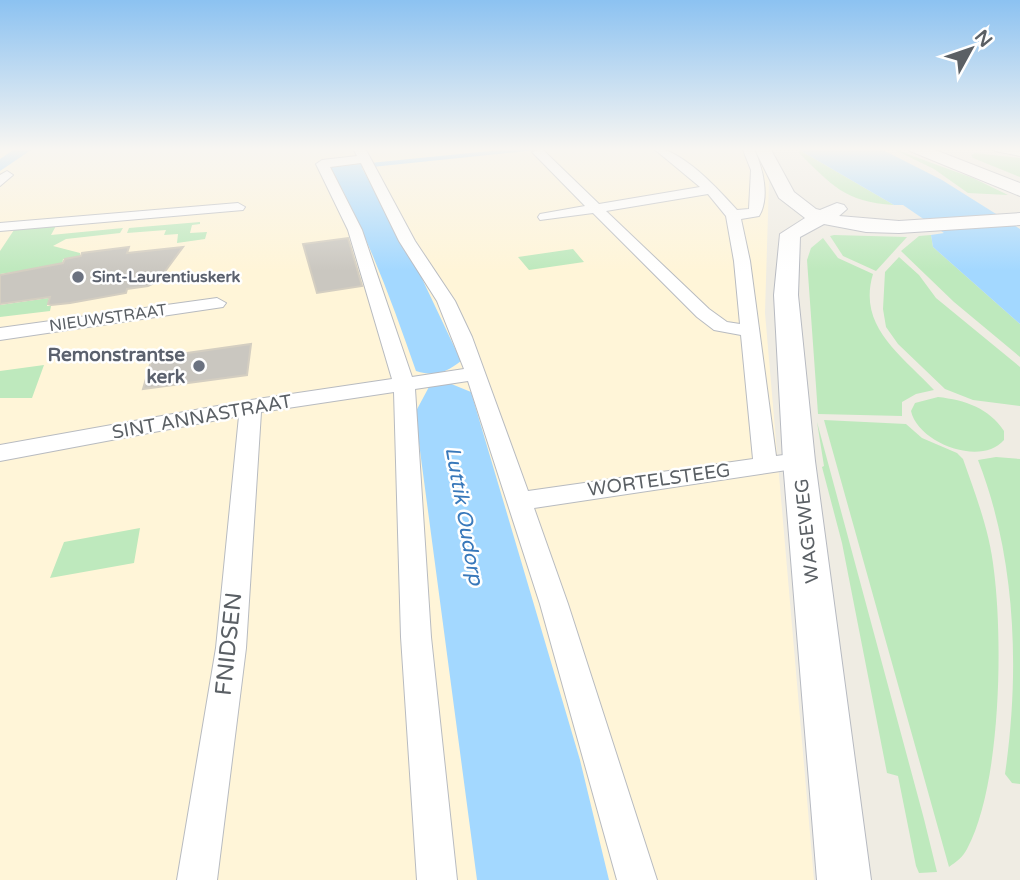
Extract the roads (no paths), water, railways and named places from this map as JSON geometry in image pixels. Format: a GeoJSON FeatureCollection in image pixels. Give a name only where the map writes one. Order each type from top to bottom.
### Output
{"type":"FeatureCollection","features":[{"type":"Feature","properties":{"kind":"street"},"geometry":{"type":"LineString","coordinates":[[338,189],[415,382],[416,637],[437,880]]}},
{"type":"Feature","properties":{"kind":"street"},"geometry":{"type":"LineString","coordinates":[[378,189],[407,241],[446,301],[477,373],[554,604],[637,880]]}},
{"type":"Feature","properties":{"kind":"street"},"geometry":{"type":"LineString","coordinates":[[575,189],[703,313],[721,326],[748,331]]}},
{"type":"Feature","properties":{"kind":"street"},"geometry":{"type":"LineString","coordinates":[[545,217],[711,189]]}},
{"type":"Feature","properties":{"kind":"street"},"geometry":{"type":"LineString","coordinates":[[711,189],[733,215],[754,213],[757,189]]}},
{"type":"Feature","properties":{"kind":"street"},"geometry":{"type":"LineString","coordinates":[[785,189],[788,197],[802,208],[823,206],[876,228],[988,209],[1016,215]]}},
{"type":"Feature","properties":{"kind":"street","name":"WAGEWEG"},"geometry":{"type":"LineString","coordinates":[[782,463],[788,244],[793,231],[823,206]]}},
{"type":"Feature","properties":{"kind":"street"},"geometry":{"type":"LineString","coordinates":[[0,227],[238,207]]}},
{"type":"Feature","properties":{"kind":"street","name":"WAGEWEG"},"geometry":{"type":"LineString","coordinates":[[733,215],[742,261],[748,331],[782,463],[844,880]]}},
{"type":"Feature","properties":{"kind":"street"},"geometry":{"type":"LineString","coordinates":[[919,220],[1016,215]]}},
{"type":"Feature","properties":{"kind":"street","name":"NIEUWSTRAAT"},"geometry":{"type":"LineString","coordinates":[[0,334],[217,303]]}},
{"type":"Feature","properties":{"kind":"street","name":"SINT ANNASTRAAT"},"geometry":{"type":"LineString","coordinates":[[0,453],[251,407],[477,373]]}},
{"type":"Feature","properties":{"kind":"street","name":"FNIDSEN"},"geometry":{"type":"LineString","coordinates":[[197,880],[231,648],[251,407]]}},
{"type":"Feature","properties":{"kind":"street","name":"WORTELSTEEG"},"geometry":{"type":"LineString","coordinates":[[519,501],[782,463]]}},
{"type":"Feature","properties":{"kind":"water"},"geometry":{"type":"Polygon","coordinates":[[[342,189],[374,189],[417,268],[461,361],[440,373],[416,371],[367,241],[342,189]]]}},
{"type":"Feature","properties":{"kind":"water"},"geometry":{"type":"Polygon","coordinates":[[[867,189],[956,189],[1020,229],[1020,324],[933,247],[931,235],[944,233],[903,205],[894,205],[867,189]]]}},
{"type":"Feature","properties":{"kind":"water","name":"Luttik Oudorp"},"geometry":{"type":"Polygon","coordinates":[[[449,383],[471,392],[580,760],[609,880],[477,880],[415,413],[430,385],[449,383]]]}},
{"type":"Feature","properties":{"kind":"place","name":"Sint-Laurentiuskerk"},"geometry":{"type":"Point","coordinates":[78,277]}},
{"type":"Feature","properties":{"kind":"place","name":"Remonstrantse kerk"},"geometry":{"type":"Point","coordinates":[199,366]}}]}
